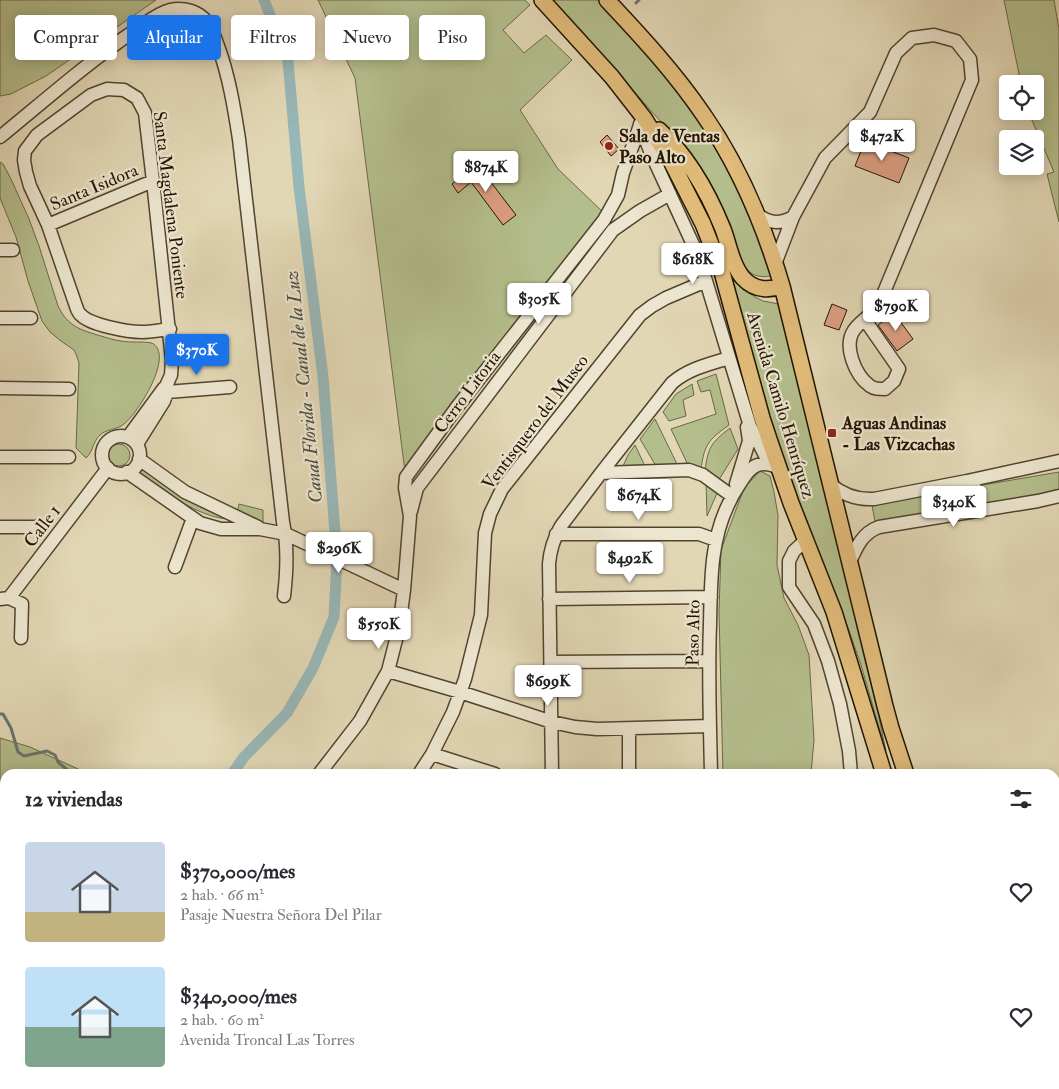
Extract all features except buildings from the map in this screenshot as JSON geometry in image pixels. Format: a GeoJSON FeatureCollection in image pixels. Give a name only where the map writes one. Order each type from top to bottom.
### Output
{"type":"FeatureCollection","features":[{"type":"Feature","properties":{"kind":"main road","name":"Avenida Camilo Henríquez"},"geometry":{"type":"LineString","coordinates":[[542,0],[631,100],[642,122],[667,154],[688,192],[713,247],[729,296],[773,465],[820,576],[841,635],[883,769]]}},
{"type":"Feature","properties":{"kind":"main road","name":"Avenida Camilo Henríquez"},"geometry":{"type":"LineString","coordinates":[[608,0],[670,70],[704,114],[730,158],[758,216],[782,286],[849,564],[887,713],[904,769]]}},
{"type":"Feature","properties":{"kind":"main road"},"geometry":{"type":"LineString","coordinates":[[642,122],[659,131],[674,146],[697,176],[719,218],[736,267],[742,277],[760,289],[782,286]]}},
{"type":"Feature","properties":{"kind":"street"},"geometry":{"type":"LineString","coordinates":[[0,137],[115,44],[160,13],[181,8],[191,10],[200,15],[212,30],[226,70],[239,139],[286,534],[287,564],[284,596]]}},
{"type":"Feature","properties":{"kind":"street"},"geometry":{"type":"LineString","coordinates":[[775,264],[793,217],[825,158],[870,112],[896,53],[912,38],[934,35],[956,40],[970,59],[972,80],[878,309],[865,320],[854,330],[849,343],[852,361],[860,376],[870,386],[877,389],[885,389],[894,381],[899,369],[865,320]]}},
{"type":"Feature","properties":{"kind":"street","name":"Santa Magdalena Poniente"},"geometry":{"type":"LineString","coordinates":[[48,225],[30,186],[24,160],[25,151],[37,135],[91,95],[107,89],[124,90],[137,98],[145,113],[154,181],[172,360],[171,375],[164,402],[132,441]]}},
{"type":"Feature","properties":{"kind":"street"},"geometry":{"type":"LineString","coordinates":[[642,122],[650,151],[696,251],[750,426],[773,465]]}},
{"type":"Feature","properties":{"kind":"street"},"geometry":{"type":"LineString","coordinates":[[323,769],[360,721],[388,671],[399,628],[404,590],[410,516],[405,488],[406,477],[457,407],[604,220],[618,195],[623,173],[642,122]]}},
{"type":"Feature","properties":{"kind":"street","name":"Santa Isidora"},"geometry":{"type":"LineString","coordinates":[[48,225],[154,181]]}},
{"type":"Feature","properties":{"kind":"street","name":"Cerro Litoria"},"geometry":{"type":"LineString","coordinates":[[410,516],[417,488],[613,230],[640,211],[670,194]]}},
{"type":"Feature","properties":{"kind":"street"},"geometry":{"type":"LineString","coordinates":[[758,216],[766,221],[776,223],[793,217]]}},
{"type":"Feature","properties":{"kind":"street"},"geometry":{"type":"LineString","coordinates":[[48,225],[81,316],[124,331],[144,332],[170,329]]}},
{"type":"Feature","properties":{"kind":"street","name":"Ventisquero del Museo"},"geometry":{"type":"LineString","coordinates":[[422,769],[453,712],[465,679],[481,615],[486,533],[490,514],[502,489],[640,316],[666,298],[706,281]]}},
{"type":"Feature","properties":{"kind":"street"},"geometry":{"type":"LineString","coordinates":[[0,318],[31,318]]}},
{"type":"Feature","properties":{"kind":"street"},"geometry":{"type":"LineString","coordinates":[[552,769],[549,564],[552,544],[556,534],[672,383],[689,371],[729,358]]}},
{"type":"Feature","properties":{"kind":"street"},"geometry":{"type":"LineString","coordinates":[[167,388],[230,387]]}},
{"type":"Feature","properties":{"kind":"street"},"geometry":{"type":"LineString","coordinates":[[0,388],[69,389]]}},
{"type":"Feature","properties":{"kind":"street","name":"Paso Alto"},"geometry":{"type":"LineString","coordinates":[[732,496],[749,441],[746,411]]}},
{"type":"Feature","properties":{"kind":"street"},"geometry":{"type":"LineString","coordinates":[[120,436],[132,441],[140,452],[139,459],[135,467],[120,474],[108,468],[104,462],[103,448],[113,437],[120,436]]}},
{"type":"Feature","properties":{"kind":"street"},"geometry":{"type":"LineString","coordinates":[[0,457],[69,457]]}},
{"type":"Feature","properties":{"kind":"street"},"geometry":{"type":"LineString","coordinates":[[139,459],[185,492],[260,529]]}},
{"type":"Feature","properties":{"kind":"street"},"geometry":{"type":"LineString","coordinates":[[830,484],[842,493],[856,498],[874,499],[967,482],[1059,461]]}},
{"type":"Feature","properties":{"kind":"street","name":"Paso Alto"},"geometry":{"type":"LineString","coordinates":[[711,769],[709,661],[713,557],[716,540],[725,510],[747,474],[753,467],[760,464],[773,465]]}},
{"type":"Feature","properties":{"kind":"street","name":"Calle 1"},"geometry":{"type":"LineString","coordinates":[[5,598],[108,468]]}},
{"type":"Feature","properties":{"kind":"street"},"geometry":{"type":"LineString","coordinates":[[601,473],[690,470],[703,475],[732,496]]}},
{"type":"Feature","properties":{"kind":"street"},"geometry":{"type":"LineString","coordinates":[[127,472],[200,523],[221,529],[260,529],[286,534],[404,590]]}},
{"type":"Feature","properties":{"kind":"street"},"geometry":{"type":"LineString","coordinates":[[967,482],[973,484],[978,493],[978,504],[973,511]]}},
{"type":"Feature","properties":{"kind":"street"},"geometry":{"type":"LineString","coordinates":[[849,564],[864,536],[873,529],[884,525],[1059,496]]}},
{"type":"Feature","properties":{"kind":"street"},"geometry":{"type":"LineString","coordinates":[[175,567],[193,518]]}},
{"type":"Feature","properties":{"kind":"street"},"geometry":{"type":"LineString","coordinates":[[0,527],[38,527]]}},
{"type":"Feature","properties":{"kind":"street"},"geometry":{"type":"LineString","coordinates":[[556,534],[699,534],[716,540]]}},
{"type":"Feature","properties":{"kind":"street"},"geometry":{"type":"LineString","coordinates":[[806,540],[794,551],[789,562],[789,587],[814,624],[828,661],[840,704],[851,769]]}},
{"type":"Feature","properties":{"kind":"street"},"geometry":{"type":"LineString","coordinates":[[549,598],[711,597]]}},
{"type":"Feature","properties":{"kind":"street"},"geometry":{"type":"LineString","coordinates":[[5,598],[22,604],[21,638]]}},
{"type":"Feature","properties":{"kind":"street"},"geometry":{"type":"LineString","coordinates":[[550,662],[709,661]]}},
{"type":"Feature","properties":{"kind":"street"},"geometry":{"type":"LineString","coordinates":[[388,671],[552,722],[575,727],[597,730],[710,726]]}},
{"type":"Feature","properties":{"kind":"street"},"geometry":{"type":"LineString","coordinates":[[628,769],[629,729]]}},
{"type":"Feature","properties":{"kind":"street"},"geometry":{"type":"LineString","coordinates":[[432,754],[479,769]]}},
{"type":"Feature","properties":{"kind":"green space"},"geometry":{"type":"Polygon","coordinates":[[[0,0],[156,0],[134,15],[127,15],[127,20],[117,27],[117,15],[15,15],[15,60],[69,60],[46,76],[11,94],[0,96],[0,0]]]}},
{"type":"Feature","properties":{"kind":"green space"},"geometry":{"type":"Polygon","coordinates":[[[318,0],[525,0],[530,5],[503,30],[524,53],[546,35],[572,60],[520,110],[558,169],[607,216],[405,472],[355,78],[346,60],[409,60],[409,15],[325,15],[318,0]]]}},
{"type":"Feature","properties":{"kind":"green space"},"geometry":{"type":"Polygon","coordinates":[[[553,0],[599,0],[640,45],[686,103],[711,139],[746,204],[772,276],[755,275],[747,270],[738,256],[688,151],[553,0]]]}},
{"type":"Feature","properties":{"kind":"green space"},"geometry":{"type":"Polygon","coordinates":[[[1004,0],[1054,0],[1059,29],[1059,222],[1047,174],[1054,172],[1044,149],[1044,130],[1036,130],[1032,120],[1044,120],[1044,75],[1019,75],[1004,0]]]}},
{"type":"Feature","properties":{"kind":"green space"},"geometry":{"type":"Polygon","coordinates":[[[0,162],[11,179],[29,219],[58,306],[66,319],[76,327],[87,332],[118,341],[152,343],[158,349],[157,371],[138,408],[124,424],[100,435],[86,458],[76,448],[79,363],[74,350],[50,332],[42,321],[28,281],[16,237],[0,198],[0,162]]]}},
{"type":"Feature","properties":{"kind":"green space"},"geometry":{"type":"Polygon","coordinates":[[[680,162],[693,179],[711,217],[730,269],[739,285],[763,301],[779,304],[859,624],[886,751],[861,665],[841,608],[780,452],[680,162]]]}},
{"type":"Feature","properties":{"kind":"green space"},"geometry":{"type":"Polygon","coordinates":[[[716,374],[729,425],[708,444],[701,470],[688,465],[671,429],[716,414],[710,390],[701,392],[697,381],[716,374]]]}},
{"type":"Feature","properties":{"kind":"green space"},"geometry":{"type":"Polygon","coordinates":[[[692,384],[694,395],[683,400],[686,416],[669,421],[663,412],[676,394],[692,384]]]}},
{"type":"Feature","properties":{"kind":"green space"},"geometry":{"type":"Polygon","coordinates":[[[655,419],[678,466],[656,466],[640,439],[655,419]]]}},
{"type":"Feature","properties":{"kind":"green space"},"geometry":{"type":"Polygon","coordinates":[[[730,428],[738,449],[717,480],[705,471],[709,451],[718,438],[730,428]]]}},
{"type":"Feature","properties":{"kind":"green space"},"geometry":{"type":"Polygon","coordinates":[[[115,444],[123,444],[130,451],[130,459],[123,466],[115,466],[108,459],[108,451],[115,444]]]}},
{"type":"Feature","properties":{"kind":"green space"},"geometry":{"type":"Polygon","coordinates":[[[635,445],[645,466],[623,466],[628,455],[635,445]]]}},
{"type":"Feature","properties":{"kind":"green space"},"geometry":{"type":"Polygon","coordinates":[[[144,469],[184,497],[227,519],[205,514],[170,495],[140,475],[141,470],[144,469]]]}},
{"type":"Feature","properties":{"kind":"green space"},"geometry":{"type":"Polygon","coordinates":[[[760,471],[770,476],[778,515],[777,565],[784,598],[798,625],[809,655],[814,740],[811,769],[723,769],[719,612],[721,550],[744,488],[760,471]]]}},
{"type":"Feature","properties":{"kind":"green space"},"geometry":{"type":"Polygon","coordinates":[[[1059,472],[1059,493],[982,505],[977,486],[1059,472]]]}},
{"type":"Feature","properties":{"kind":"green space"},"geometry":{"type":"Polygon","coordinates":[[[706,482],[718,491],[707,516],[706,482]]]}},
{"type":"Feature","properties":{"kind":"green space"},"geometry":{"type":"Polygon","coordinates":[[[963,489],[970,495],[970,503],[966,508],[875,522],[872,505],[963,489]]]}},
{"type":"Feature","properties":{"kind":"green space"},"geometry":{"type":"Polygon","coordinates":[[[239,504],[263,510],[263,523],[237,514],[239,504]]]}},
{"type":"Feature","properties":{"kind":"green space"},"geometry":{"type":"Polygon","coordinates":[[[0,738],[30,747],[78,769],[0,769],[0,738]]]}},
{"type":"Feature","properties":{"kind":"waterway","name":"Canal Florida - Canal de la Luz"},"geometry":{"type":"LineString","coordinates":[[236,769],[244,757],[287,713],[313,668],[334,617],[337,558],[323,377],[299,187],[288,61],[264,0]]}},
{"type":"Feature","properties":{"kind":"waterway"},"geometry":{"type":"LineString","coordinates":[[636,3],[639,0]]}},
{"type":"Feature","properties":{"kind":"waterway"},"geometry":{"type":"LineString","coordinates":[[0,714],[3,714],[11,728],[18,752],[24,756],[47,751],[55,755],[58,762],[66,769]]}},
{"type":"Feature","properties":{"kind":"place","name":"Sala de Ventas Paso Alto"},"geometry":{"type":"Point","coordinates":[609,146]}},
{"type":"Feature","properties":{"kind":"place","name":"Aguas Andinas - Las Vizcachas"},"geometry":{"type":"Point","coordinates":[832,433]}}]}
